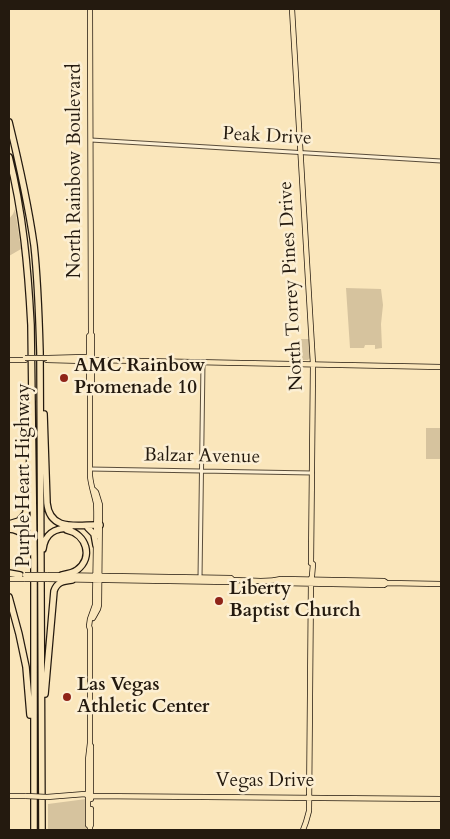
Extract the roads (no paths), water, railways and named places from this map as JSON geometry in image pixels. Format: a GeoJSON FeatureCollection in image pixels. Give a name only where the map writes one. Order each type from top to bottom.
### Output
{"type":"FeatureCollection","features":[{"type":"Feature","properties":{"kind":"highway","name":"Purple Heart Highway"},"geometry":{"type":"LineString","coordinates":[[9,122],[27,203],[34,246],[38,295],[40,352],[42,830]]}},
{"type":"Feature","properties":{"kind":"highway","name":"Purple Heart Highway"},"geometry":{"type":"LineString","coordinates":[[9,157],[26,249],[31,317],[34,559],[34,830]]}},
{"type":"Feature","properties":{"kind":"highway"},"geometry":{"type":"LineString","coordinates":[[40,352],[43,365],[44,439],[49,513],[60,524],[98,526]]}},
{"type":"Feature","properties":{"kind":"highway"},"geometry":{"type":"LineString","coordinates":[[9,524],[19,521],[27,509],[30,431],[33,421]]}},
{"type":"Feature","properties":{"kind":"highway"},"geometry":{"type":"LineString","coordinates":[[40,593],[43,583],[44,544],[48,536],[56,530],[64,528],[98,526]]}},
{"type":"Feature","properties":{"kind":"highway"},"geometry":{"type":"LineString","coordinates":[[88,528],[94,532],[96,545]]}},
{"type":"Feature","properties":{"kind":"highway"},"geometry":{"type":"LineString","coordinates":[[9,529],[18,531],[26,537],[34,559]]}},
{"type":"Feature","properties":{"kind":"highway"},"geometry":{"type":"LineString","coordinates":[[44,544],[51,534],[58,530],[74,532],[83,541],[86,551],[83,563],[74,572],[62,575]]}},
{"type":"Feature","properties":{"kind":"highway"},"geometry":{"type":"LineString","coordinates":[[9,574],[23,576]]}},
{"type":"Feature","properties":{"kind":"highway"},"geometry":{"type":"LineString","coordinates":[[42,710],[54,591],[58,584],[72,580]]}},
{"type":"Feature","properties":{"kind":"highway"},"geometry":{"type":"LineString","coordinates":[[9,597],[26,668],[32,730],[34,779]]}},
{"type":"Feature","properties":{"kind":"main road","name":"North Rainbow Boulevard"},"geometry":{"type":"LineString","coordinates":[[90,9],[92,335],[88,384],[90,386],[90,469],[98,526],[97,577]]}},
{"type":"Feature","properties":{"kind":"main road","name":"North Torrey Pines Drive"},"geometry":{"type":"LineString","coordinates":[[292,9],[313,364],[311,562],[313,564],[311,581],[309,798],[308,816],[303,830]]}},
{"type":"Feature","properties":{"kind":"main road"},"geometry":{"type":"LineString","coordinates":[[9,358],[86,358],[90,360],[441,367]]}},
{"type":"Feature","properties":{"kind":"main road","name":"North Rainbow Boulevard"},"geometry":{"type":"LineString","coordinates":[[90,829],[88,825],[90,796],[90,629],[98,607],[96,545],[98,526]]}},
{"type":"Feature","properties":{"kind":"main road"},"geometry":{"type":"LineString","coordinates":[[47,577],[62,575],[200,580],[231,578],[234,580],[274,581],[281,579],[360,582],[384,585],[387,583],[441,584]]}},
{"type":"Feature","properties":{"kind":"main road"},"geometry":{"type":"LineString","coordinates":[[9,579],[23,576],[72,580],[97,577],[123,580],[161,581],[170,579]]}},
{"type":"Feature","properties":{"kind":"main road"},"geometry":{"type":"LineString","coordinates":[[123,580],[145,578],[161,581]]}},
{"type":"Feature","properties":{"kind":"main road","name":"Vegas Drive"},"geometry":{"type":"LineString","coordinates":[[9,796],[441,799]]}},
{"type":"Feature","properties":{"kind":"street","name":"Peak Drive"},"geometry":{"type":"LineString","coordinates":[[90,140],[441,161]]}},
{"type":"Feature","properties":{"kind":"street"},"geometry":{"type":"LineString","coordinates":[[200,580],[203,362]]}},
{"type":"Feature","properties":{"kind":"street","name":"Balzar Avenue"},"geometry":{"type":"LineString","coordinates":[[90,469],[312,473]]}},
{"type":"Feature","properties":{"kind":"place","name":"AMC Rainbow Promenade 10"},"geometry":{"type":"Point","coordinates":[64,378]}},
{"type":"Feature","properties":{"kind":"place","name":"Liberty Baptist Church"},"geometry":{"type":"Point","coordinates":[219,601]}},
{"type":"Feature","properties":{"kind":"place","name":"Las Vegas Athletic Center"},"geometry":{"type":"Point","coordinates":[67,697]}}]}
